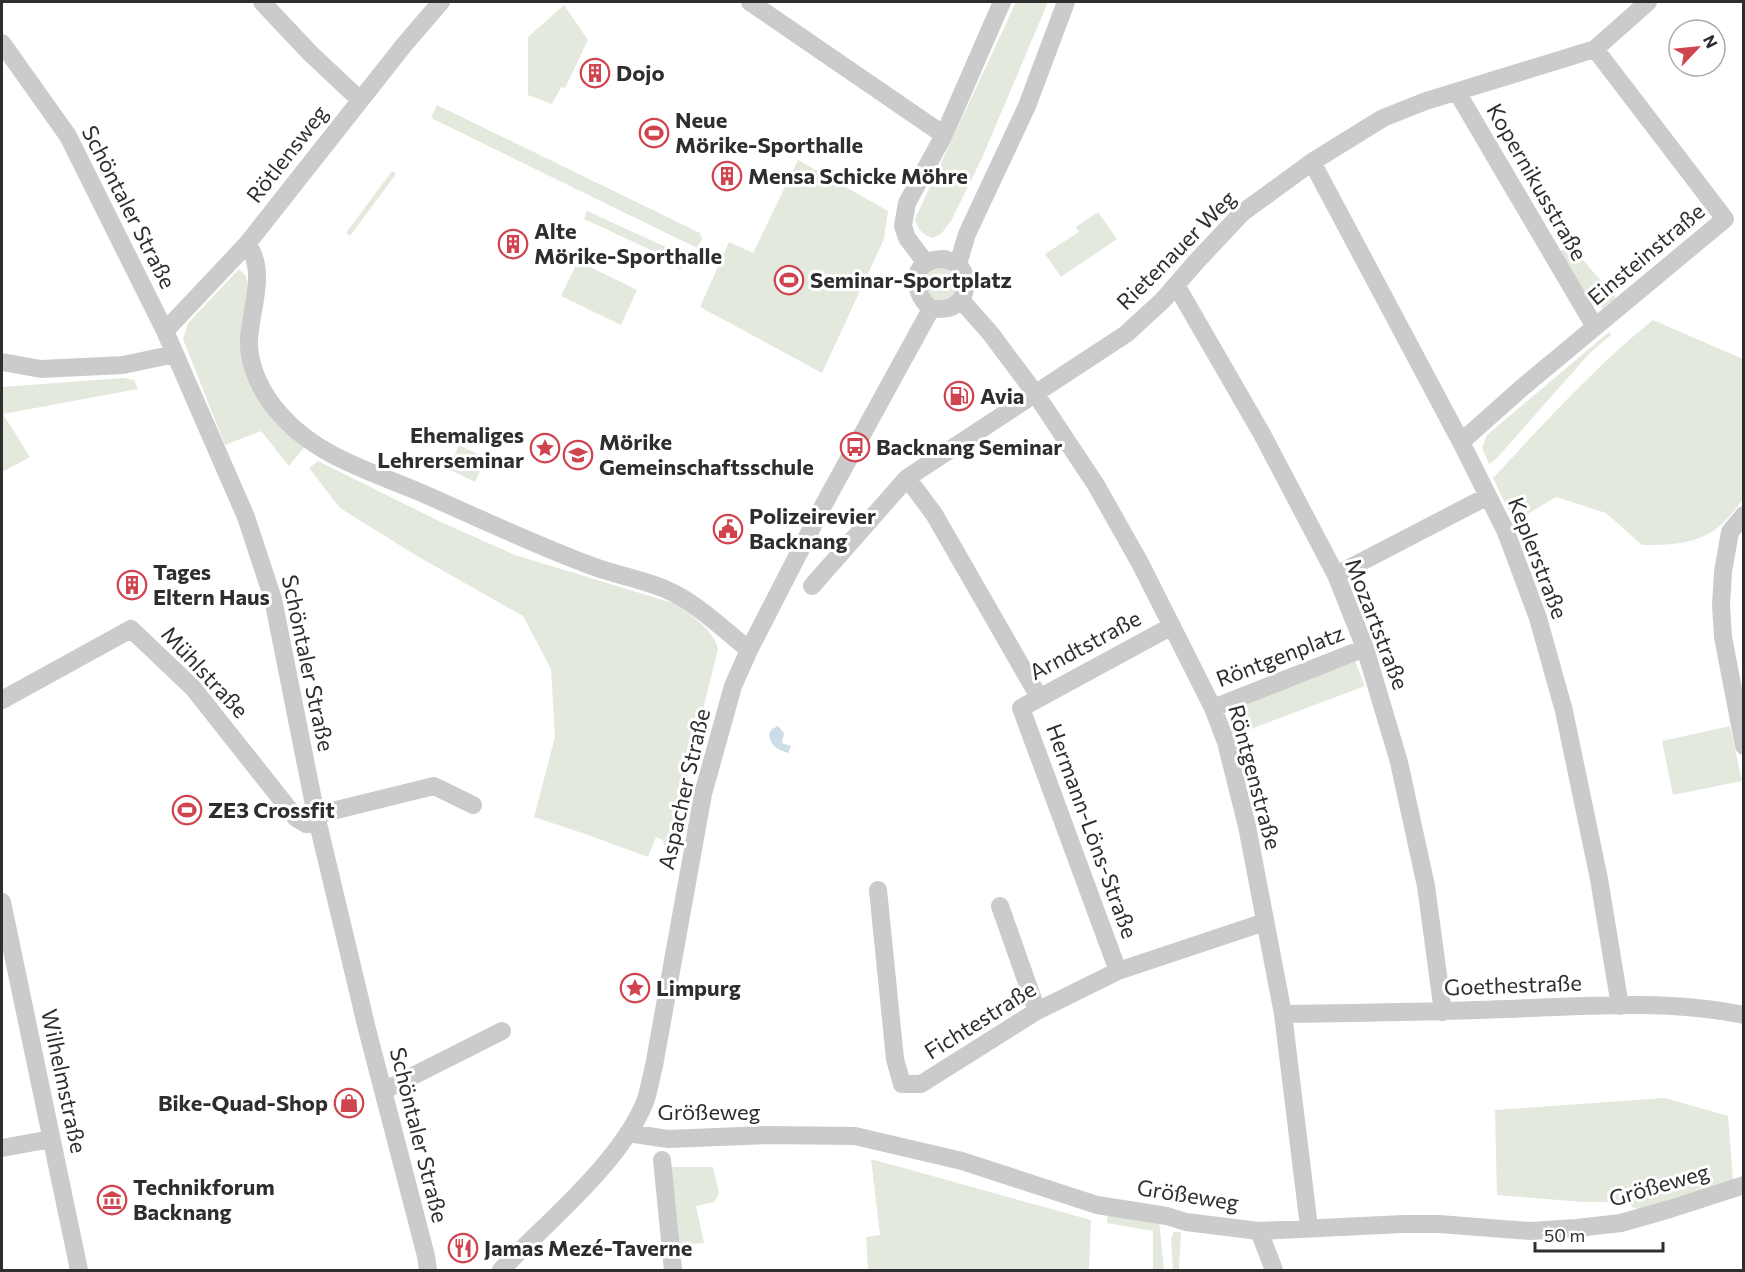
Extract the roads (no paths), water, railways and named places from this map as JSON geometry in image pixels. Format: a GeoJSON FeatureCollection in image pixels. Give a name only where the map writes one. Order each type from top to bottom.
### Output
{"type":"FeatureCollection","features":[{"type":"Feature","properties":{"kind":"street"},"geometry":{"type":"LineString","coordinates":[[262,2],[310,53],[360,100]]}},
{"type":"Feature","properties":{"kind":"street","name":"Rötlensweg"},"geometry":{"type":"LineString","coordinates":[[165,331],[247,244],[360,100],[441,2]]}},
{"type":"Feature","properties":{"kind":"street"},"geometry":{"type":"LineString","coordinates":[[750,2],[944,135]]}},
{"type":"Feature","properties":{"kind":"street"},"geometry":{"type":"LineString","coordinates":[[926,263],[907,238],[903,226],[904,215],[912,193],[944,135],[1002,2]]}},
{"type":"Feature","properties":{"kind":"street"},"geometry":{"type":"LineString","coordinates":[[957,264],[967,234],[1027,106],[1066,2]]}},
{"type":"Feature","properties":{"kind":"street","name":"Rietenauer Weg"},"geometry":{"type":"LineString","coordinates":[[812,585],[907,478],[1126,334],[1162,300],[1242,213],[1312,162],[1383,118],[1426,101],[1595,49],[1648,2]]}},
{"type":"Feature","properties":{"kind":"street","name":"Schöntaler Straße"},"geometry":{"type":"LineString","coordinates":[[2,43],[68,136],[165,331],[246,517],[273,599],[317,820],[428,1270]]}},
{"type":"Feature","properties":{"kind":"street","name":"Einsteinstraße"},"geometry":{"type":"LineString","coordinates":[[1461,442],[1594,327],[1725,219],[1595,49]]}},
{"type":"Feature","properties":{"kind":"street","name":"Kopernikusstraße"},"geometry":{"type":"LineString","coordinates":[[1457,92],[1594,327]]}},
{"type":"Feature","properties":{"kind":"street","name":"Keplerstraße"},"geometry":{"type":"LineString","coordinates":[[1312,162],[1461,442],[1506,532],[1538,618],[1564,711],[1599,879],[1620,1006]]}},
{"type":"Feature","properties":{"kind":"street"},"geometry":{"type":"LineString","coordinates":[[247,244],[255,256],[256,282],[248,342],[252,363],[259,382],[280,415],[310,441],[344,462],[438,500],[518,536],[593,566],[667,590],[696,607],[750,650]]}},
{"type":"Feature","properties":{"kind":"street"},"geometry":{"type":"LineString","coordinates":[[945,259],[957,264],[966,283],[961,300],[947,309],[931,309],[916,291],[919,270],[932,260],[945,259]]}},
{"type":"Feature","properties":{"kind":"street","name":"Mozartstraße"},"geometry":{"type":"LineString","coordinates":[[1176,285],[1262,434],[1336,575],[1365,648],[1399,762],[1421,863],[1443,1012]]}},
{"type":"Feature","properties":{"kind":"street","name":"Röntgenstraße"},"geometry":{"type":"LineString","coordinates":[[961,300],[991,334],[1035,393],[1096,485],[1172,626],[1213,708],[1226,742],[1247,826],[1283,1014],[1309,1227]]}},
{"type":"Feature","properties":{"kind":"street","name":"Aspacher Straße"},"geometry":{"type":"LineString","coordinates":[[501,1270],[592,1178],[628,1133],[645,1101],[654,1066],[703,794],[733,686],[824,504],[931,309]]}},
{"type":"Feature","properties":{"kind":"street"},"geometry":{"type":"LineString","coordinates":[[2,362],[42,369],[123,365],[175,354]]}},
{"type":"Feature","properties":{"kind":"street","name":"Hermann-Löns-Straße"},"geometry":{"type":"LineString","coordinates":[[907,478],[934,514],[1040,697]]}},
{"type":"Feature","properties":{"kind":"street"},"geometry":{"type":"LineString","coordinates":[[1336,575],[1488,496]]}},
{"type":"Feature","properties":{"kind":"street"},"geometry":{"type":"LineString","coordinates":[[1743,514],[1730,532],[1723,572],[1721,605],[1723,637],[1743,746]]}},
{"type":"Feature","properties":{"kind":"street","name":"Arndtstraße"},"geometry":{"type":"LineString","coordinates":[[1021,708],[1172,626]]}},
{"type":"Feature","properties":{"kind":"street","name":"Mühlstraße"},"geometry":{"type":"LineString","coordinates":[[2,700],[131,629],[193,688],[296,818],[306,824],[317,820]]}},
{"type":"Feature","properties":{"kind":"street","name":"Röntgenplatz"},"geometry":{"type":"LineString","coordinates":[[1213,708],[1365,648]]}},
{"type":"Feature","properties":{"kind":"street","name":"Hermann-Löns-Straße"},"geometry":{"type":"LineString","coordinates":[[1021,708],[1118,971]]}},
{"type":"Feature","properties":{"kind":"street"},"geometry":{"type":"LineString","coordinates":[[317,820],[434,786],[473,805]]}},
{"type":"Feature","properties":{"kind":"street","name":"Fichtestraße"},"geometry":{"type":"LineString","coordinates":[[878,890],[894,1059],[902,1084],[921,1084],[1036,1011],[1118,971],[1265,922]]}},
{"type":"Feature","properties":{"kind":"street","name":"Wilhelmstraße"},"geometry":{"type":"LineString","coordinates":[[2,902],[79,1270]]}},
{"type":"Feature","properties":{"kind":"street"},"geometry":{"type":"LineString","coordinates":[[1000,906],[1036,1011]]}},
{"type":"Feature","properties":{"kind":"street","name":"Goethestraße"},"geometry":{"type":"LineString","coordinates":[[1283,1014],[1620,1006],[1702,1008],[1743,1015]]}},
{"type":"Feature","properties":{"kind":"street"},"geometry":{"type":"LineString","coordinates":[[383,1091],[502,1031]]}},
{"type":"Feature","properties":{"kind":"street","name":"Größeweg"},"geometry":{"type":"LineString","coordinates":[[628,1133],[668,1139],[855,1136],[962,1161],[1097,1205],[1167,1216],[1186,1222],[1259,1231],[1402,1224],[1438,1224],[1530,1231],[1577,1228],[1621,1223],[1743,1185]]}},
{"type":"Feature","properties":{"kind":"street"},"geometry":{"type":"LineString","coordinates":[[2,1148],[51,1139]]}},
{"type":"Feature","properties":{"kind":"street"},"geometry":{"type":"LineString","coordinates":[[662,1160],[673,1270]]}},
{"type":"Feature","properties":{"kind":"street"},"geometry":{"type":"LineString","coordinates":[[1259,1231],[1274,1270]]}},
{"type":"Feature","properties":{"kind":"water"},"geometry":{"type":"Polygon","coordinates":[[[778,726],[784,733],[782,743],[791,746],[788,753],[777,749],[771,741],[769,734],[778,726]]]}},
{"type":"Feature","properties":{"kind":"place","name":"Dojo"},"geometry":{"type":"Point","coordinates":[595,73]}},
{"type":"Feature","properties":{"kind":"place","name":"Neue Mörike-Sporthalle"},"geometry":{"type":"Point","coordinates":[654,133]}},
{"type":"Feature","properties":{"kind":"place","name":"Mensa Schicke Möhre"},"geometry":{"type":"Point","coordinates":[727,176]}},
{"type":"Feature","properties":{"kind":"place","name":"Alte Mörike-Sporthalle"},"geometry":{"type":"Point","coordinates":[513,244]}},
{"type":"Feature","properties":{"kind":"place","name":"Seminar-Sportplatz"},"geometry":{"type":"Point","coordinates":[789,280]}},
{"type":"Feature","properties":{"kind":"place","name":"Avia"},"geometry":{"type":"Point","coordinates":[959,396]}},
{"type":"Feature","properties":{"kind":"place","name":"Backnang Seminar"},"geometry":{"type":"Point","coordinates":[855,447]}},
{"type":"Feature","properties":{"kind":"place","name":"Ehemaliges Lehrerseminar"},"geometry":{"type":"Point","coordinates":[545,448]}},
{"type":"Feature","properties":{"kind":"place","name":"Mörike Gemeinschaftsschule"},"geometry":{"type":"Point","coordinates":[578,455]}},
{"type":"Feature","properties":{"kind":"place","name":"Polizeirevier Backnang"},"geometry":{"type":"Point","coordinates":[728,529]}},
{"type":"Feature","properties":{"kind":"place","name":"Tages Eltern Haus"},"geometry":{"type":"Point","coordinates":[132,585]}},
{"type":"Feature","properties":{"kind":"place","name":"ZE3 Crossfit"},"geometry":{"type":"Point","coordinates":[187,810]}},
{"type":"Feature","properties":{"kind":"place","name":"Limpurg"},"geometry":{"type":"Point","coordinates":[635,988]}},
{"type":"Feature","properties":{"kind":"place","name":"Bike-Quad-Shop"},"geometry":{"type":"Point","coordinates":[349,1103]}},
{"type":"Feature","properties":{"kind":"place","name":"Technikforum Backnang"},"geometry":{"type":"Point","coordinates":[112,1200]}},
{"type":"Feature","properties":{"kind":"place","name":"Jamas Mezé-Taverne"},"geometry":{"type":"Point","coordinates":[463,1248]}}]}
